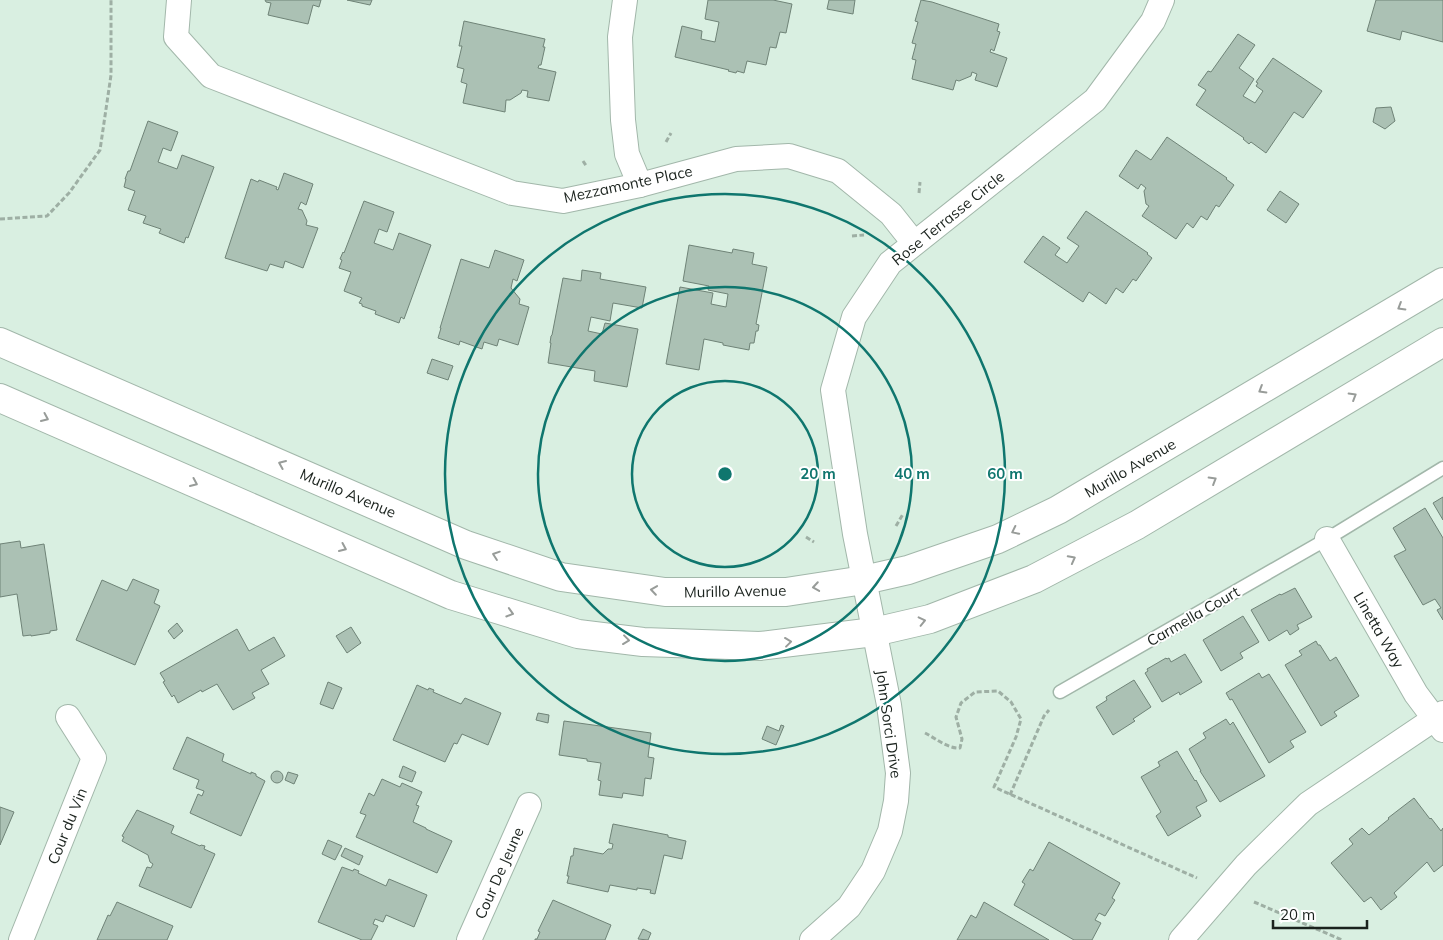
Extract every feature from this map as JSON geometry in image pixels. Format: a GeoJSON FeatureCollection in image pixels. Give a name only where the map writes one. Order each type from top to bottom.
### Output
{"type":"FeatureCollection","features":[{"type":"Feature","properties":{"kind":"main road","name":"Murillo Avenue"},"geometry":{"type":"LineString","coordinates":[[0,342],[466,545],[560,577],[665,592],[786,592],[864,580],[908,570],[998,539],[1058,510],[1443,282]]}},
{"type":"Feature","properties":{"kind":"main road"},"geometry":{"type":"LineString","coordinates":[[0,398],[451,595],[578,634],[643,642],[760,646],[874,632],[930,619],[1034,579],[1137,525],[1443,342]]}},
{"type":"Feature","properties":{"kind":"street","name":"Mezzamonte Place"},"geometry":{"type":"LineString","coordinates":[[179,0],[176,37],[211,76],[512,193],[563,201],[640,185],[736,159],[790,156],[838,171],[892,214],[914,243]]}},
{"type":"Feature","properties":{"kind":"street"},"geometry":{"type":"LineString","coordinates":[[626,0],[620,38],[623,120],[627,154],[640,185]]}},
{"type":"Feature","properties":{"kind":"street","name":"Rose Terrasse Circle"},"geometry":{"type":"LineString","coordinates":[[874,632],[855,534],[833,390],[854,317],[890,263],[1094,100],[1153,22],[1162,0]]}},
{"type":"Feature","properties":{"kind":"street","name":"Linetta Way"},"geometry":{"type":"LineString","coordinates":[[1327,540],[1416,694],[1440,720]]}},
{"type":"Feature","properties":{"kind":"street","name":"John Sorci Drive"},"geometry":{"type":"LineString","coordinates":[[812,940],[848,907],[873,871],[890,832],[896,801],[898,773],[889,705],[874,632]]}},
{"type":"Feature","properties":{"kind":"street","name":"Cour du Vin"},"geometry":{"type":"LineString","coordinates":[[21,940],[94,758],[68,717]]}},
{"type":"Feature","properties":{"kind":"street"},"geometry":{"type":"LineString","coordinates":[[1181,940],[1246,865],[1308,804],[1440,720]]}},
{"type":"Feature","properties":{"kind":"street","name":"Cour De Jeune"},"geometry":{"type":"LineString","coordinates":[[469,940],[529,805]]}},
{"type":"Feature","properties":{"kind":"lane","name":"Carmella Court"},"geometry":{"type":"LineString","coordinates":[[1060,692],[1327,540],[1443,468]]}},
{"type":"Feature","properties":{"kind":"path"},"geometry":{"type":"LineString","coordinates":[[0,219],[47,216],[69,193],[100,150],[111,75],[111,0]]}},
{"type":"Feature","properties":{"kind":"path"},"geometry":{"type":"LineString","coordinates":[[666,142],[671,133]]}},
{"type":"Feature","properties":{"kind":"path"},"geometry":{"type":"LineString","coordinates":[[583,161],[588,167]]}},
{"type":"Feature","properties":{"kind":"path"},"geometry":{"type":"LineString","coordinates":[[919,193],[920,182]]}},
{"type":"Feature","properties":{"kind":"path"},"geometry":{"type":"LineString","coordinates":[[852,236],[864,235]]}},
{"type":"Feature","properties":{"kind":"path"},"geometry":{"type":"LineString","coordinates":[[896,526],[903,514]]}},
{"type":"Feature","properties":{"kind":"path"},"geometry":{"type":"LineString","coordinates":[[806,537],[814,542]]}},
{"type":"Feature","properties":{"kind":"path"},"geometry":{"type":"LineString","coordinates":[[925,732],[948,746],[960,748],[962,739],[956,717],[961,703],[975,692],[998,691],[1011,702],[1021,719],[1016,736],[994,787],[1197,878]]}},
{"type":"Feature","properties":{"kind":"path"},"geometry":{"type":"LineString","coordinates":[[1010,794],[1044,716],[1060,692]]}},
{"type":"Feature","properties":{"kind":"path"},"geometry":{"type":"LineString","coordinates":[[1254,902],[1342,940]]}},
{"type":"Feature","properties":{"kind":"building"},"geometry":{"type":"Polygon","coordinates":[[[265,0],[321,0],[319,7],[313,5],[308,24],[268,15],[271,3],[265,0]]]}},
{"type":"Feature","properties":{"kind":"building"},"geometry":{"type":"Polygon","coordinates":[[[347,0],[372,0],[370,5],[347,0]]]}},
{"type":"Feature","properties":{"kind":"building"},"geometry":{"type":"Polygon","coordinates":[[[708,0],[773,0],[792,4],[786,33],[780,32],[776,48],[770,47],[766,65],[747,61],[744,73],[737,71],[736,73],[675,57],[682,26],[702,31],[701,39],[715,42],[719,22],[705,19],[708,0]]]}},
{"type":"Feature","properties":{"kind":"building"},"geometry":{"type":"Polygon","coordinates":[[[829,0],[855,0],[853,14],[827,9],[829,0]]]}},
{"type":"Feature","properties":{"kind":"building"},"geometry":{"type":"Polygon","coordinates":[[[921,0],[999,24],[997,31],[1000,32],[994,51],[991,49],[990,52],[1007,58],[997,87],[975,80],[977,74],[972,72],[971,76],[959,81],[956,80],[953,90],[912,79],[916,60],[912,59],[916,44],[912,43],[918,22],[915,21],[921,0]]]}},
{"type":"Feature","properties":{"kind":"building"},"geometry":{"type":"Polygon","coordinates":[[[1376,0],[1443,0],[1443,42],[1402,31],[1400,40],[1367,31],[1376,0]]]}},
{"type":"Feature","properties":{"kind":"building"},"geometry":{"type":"Polygon","coordinates":[[[464,21],[545,39],[541,65],[538,68],[556,72],[549,101],[527,97],[528,91],[522,90],[521,93],[510,100],[506,100],[505,112],[463,103],[467,84],[461,82],[464,69],[457,67],[462,46],[459,46],[464,21]]]}},
{"type":"Feature","properties":{"kind":"building"},"geometry":{"type":"Polygon","coordinates":[[[1238,34],[1255,45],[1239,68],[1254,79],[1243,96],[1255,103],[1263,91],[1256,86],[1258,83],[1256,82],[1273,58],[1322,91],[1303,118],[1294,112],[1266,153],[1251,142],[1249,144],[1244,138],[1196,105],[1206,90],[1198,85],[1208,71],[1211,72],[1238,34]]]}},
{"type":"Feature","properties":{"kind":"building"},"geometry":{"type":"Polygon","coordinates":[[[1391,107],[1395,121],[1385,129],[1373,122],[1376,108],[1391,107]]]}},
{"type":"Feature","properties":{"kind":"building"},"geometry":{"type":"Polygon","coordinates":[[[148,121],[178,132],[171,151],[163,148],[158,162],[177,169],[182,155],[214,167],[188,238],[186,237],[184,243],[159,233],[161,229],[143,223],[146,216],[128,210],[135,191],[124,187],[125,179],[128,171],[130,171],[148,121]]]}},
{"type":"Feature","properties":{"kind":"building"},"geometry":{"type":"Polygon","coordinates":[[[1167,137],[1227,178],[1234,185],[1219,207],[1216,205],[1207,220],[1201,216],[1193,228],[1187,223],[1176,239],[1142,216],[1149,206],[1146,204],[1144,191],[1146,188],[1141,184],[1138,189],[1119,176],[1136,150],[1151,160],[1167,137]]]}},
{"type":"Feature","properties":{"kind":"building"},"geometry":{"type":"Polygon","coordinates":[[[284,173],[313,184],[306,205],[301,202],[298,209],[302,210],[307,221],[306,225],[318,228],[303,268],[285,261],[283,268],[270,264],[267,271],[225,258],[251,179],[277,187],[276,189],[278,190],[284,173]]]}},
{"type":"Feature","properties":{"kind":"building"},"geometry":{"type":"Polygon","coordinates":[[[1280,191],[1299,204],[1286,223],[1267,210],[1280,191]]]}},
{"type":"Feature","properties":{"kind":"building"},"geometry":{"type":"Polygon","coordinates":[[[364,201],[394,212],[387,232],[379,229],[374,243],[393,250],[399,233],[431,245],[404,319],[401,317],[399,323],[375,314],[376,311],[359,303],[362,298],[344,291],[351,272],[339,268],[342,260],[340,259],[364,201]]]}},
{"type":"Feature","properties":{"kind":"building"},"geometry":{"type":"Polygon","coordinates":[[[1086,211],[1148,253],[1152,258],[1136,281],[1133,279],[1123,293],[1116,288],[1106,304],[1089,292],[1083,302],[1024,262],[1043,236],[1060,248],[1055,255],[1067,263],[1079,246],[1067,238],[1086,211]]]}},
{"type":"Feature","properties":{"kind":"building"},"geometry":{"type":"Polygon","coordinates":[[[689,245],[732,253],[733,249],[754,253],[752,264],[767,267],[756,324],[759,325],[758,331],[756,331],[754,343],[750,343],[749,350],[704,339],[699,370],[666,364],[680,287],[713,293],[711,304],[726,307],[728,294],[708,290],[709,286],[683,281],[689,245]]]}},
{"type":"Feature","properties":{"kind":"building"},"geometry":{"type":"Polygon","coordinates":[[[495,250],[524,260],[517,281],[513,279],[511,288],[520,299],[519,304],[529,307],[518,345],[499,339],[497,346],[484,342],[482,349],[460,341],[459,345],[438,338],[461,259],[489,268],[495,250]]]}},
{"type":"Feature","properties":{"kind":"building"},"geometry":{"type":"Polygon","coordinates":[[[582,270],[601,273],[600,279],[646,287],[642,308],[613,303],[610,321],[591,317],[588,331],[602,334],[605,323],[638,329],[627,387],[594,381],[595,371],[548,363],[551,336],[563,278],[581,281],[582,270]]]}},
{"type":"Feature","properties":{"kind":"building"},"geometry":{"type":"Polygon","coordinates":[[[432,359],[453,366],[448,380],[427,373],[432,359]]]}},
{"type":"Feature","properties":{"kind":"building"},"geometry":{"type":"Polygon","coordinates":[[[1443,497],[1443,520],[1433,503],[1443,497]]]}},
{"type":"Feature","properties":{"kind":"building"},"geometry":{"type":"Polygon","coordinates":[[[1425,508],[1443,538],[1443,620],[1437,610],[1441,608],[1435,599],[1423,605],[1394,556],[1406,550],[1393,528],[1425,508]]]}},
{"type":"Feature","properties":{"kind":"building"},"geometry":{"type":"Polygon","coordinates":[[[20,541],[21,548],[44,544],[57,630],[50,631],[50,633],[23,636],[17,594],[0,597],[0,544],[20,541]]]}},
{"type":"Feature","properties":{"kind":"building"},"geometry":{"type":"Polygon","coordinates":[[[133,579],[159,590],[154,603],[160,606],[135,665],[76,640],[102,580],[127,591],[133,579]]]}},
{"type":"Feature","properties":{"kind":"building"},"geometry":{"type":"Polygon","coordinates":[[[1295,588],[1312,617],[1297,625],[1299,629],[1290,635],[1287,630],[1269,641],[1251,610],[1295,588]]]}},
{"type":"Feature","properties":{"kind":"building"},"geometry":{"type":"Polygon","coordinates":[[[1243,616],[1259,642],[1240,653],[1243,658],[1221,671],[1203,640],[1243,616]]]}},
{"type":"Feature","properties":{"kind":"building"},"geometry":{"type":"Polygon","coordinates":[[[177,623],[183,631],[174,639],[168,631],[177,623]]]}},
{"type":"Feature","properties":{"kind":"building"},"geometry":{"type":"Polygon","coordinates":[[[351,627],[361,643],[347,653],[336,636],[351,627]]]}},
{"type":"Feature","properties":{"kind":"building"},"geometry":{"type":"Polygon","coordinates":[[[237,629],[249,651],[274,637],[285,656],[261,670],[269,684],[252,693],[255,698],[233,710],[217,684],[202,692],[201,690],[178,703],[163,682],[165,681],[160,673],[237,629]]]}},
{"type":"Feature","properties":{"kind":"building"},"geometry":{"type":"Polygon","coordinates":[[[1316,641],[1330,661],[1336,657],[1359,696],[1334,712],[1337,716],[1321,726],[1285,665],[1302,655],[1299,651],[1316,641]]]}},
{"type":"Feature","properties":{"kind":"building"},"geometry":{"type":"Polygon","coordinates":[[[1185,654],[1202,682],[1180,695],[1179,692],[1162,702],[1145,673],[1148,671],[1147,669],[1166,658],[1169,658],[1171,662],[1185,654]]]}},
{"type":"Feature","properties":{"kind":"building"},"geometry":{"type":"Polygon","coordinates":[[[1259,673],[1262,678],[1269,674],[1306,732],[1290,741],[1294,747],[1269,763],[1232,699],[1230,700],[1226,693],[1259,673]]]}},
{"type":"Feature","properties":{"kind":"building"},"geometry":{"type":"Polygon","coordinates":[[[1134,680],[1151,707],[1133,719],[1135,721],[1113,735],[1096,707],[1107,700],[1106,697],[1134,680]]]}},
{"type":"Feature","properties":{"kind":"building"},"geometry":{"type":"Polygon","coordinates":[[[328,682],[342,688],[333,709],[320,704],[328,682]]]}},
{"type":"Feature","properties":{"kind":"building"},"geometry":{"type":"Polygon","coordinates":[[[417,685],[428,690],[429,688],[434,690],[433,692],[461,704],[465,698],[501,713],[488,745],[462,734],[457,744],[454,743],[445,762],[393,740],[417,685]]]}},
{"type":"Feature","properties":{"kind":"building"},"geometry":{"type":"Polygon","coordinates":[[[538,713],[549,715],[548,723],[536,720],[538,713]]]}},
{"type":"Feature","properties":{"kind":"building"},"geometry":{"type":"Polygon","coordinates":[[[1226,719],[1230,725],[1233,722],[1265,776],[1220,802],[1200,771],[1189,749],[1206,738],[1203,733],[1226,719]]]}},
{"type":"Feature","properties":{"kind":"building"},"geometry":{"type":"Polygon","coordinates":[[[564,721],[651,733],[648,757],[654,758],[651,779],[645,778],[643,796],[623,793],[622,798],[599,795],[601,781],[598,780],[601,763],[559,755],[564,721]]]}},
{"type":"Feature","properties":{"kind":"building"},"geometry":{"type":"Polygon","coordinates":[[[781,725],[784,726],[776,745],[762,739],[767,726],[779,731],[781,725]]]}},
{"type":"Feature","properties":{"kind":"building"},"geometry":{"type":"Polygon","coordinates":[[[187,737],[224,754],[222,761],[251,774],[251,772],[256,774],[256,776],[265,781],[241,836],[190,813],[198,794],[202,796],[204,791],[196,788],[199,780],[173,769],[187,737]]]}},
{"type":"Feature","properties":{"kind":"building"},"geometry":{"type":"Polygon","coordinates":[[[1177,751],[1207,801],[1196,807],[1201,816],[1168,836],[1156,816],[1161,812],[1141,777],[1160,766],[1158,762],[1177,751]]]}},
{"type":"Feature","properties":{"kind":"building"},"geometry":{"type":"Polygon","coordinates":[[[403,766],[416,772],[412,782],[399,777],[403,766]]]}},
{"type":"Feature","properties":{"kind":"building"},"geometry":{"type":"Polygon","coordinates":[[[277,771],[283,777],[277,783],[271,777],[277,771]]]}},
{"type":"Feature","properties":{"kind":"building"},"geometry":{"type":"Polygon","coordinates":[[[288,772],[298,775],[294,784],[285,780],[288,772]]]}},
{"type":"Feature","properties":{"kind":"building"},"geometry":{"type":"Polygon","coordinates":[[[382,779],[400,787],[402,783],[422,792],[416,805],[419,806],[413,822],[452,841],[437,873],[356,837],[366,815],[360,813],[369,793],[374,796],[382,779]]]}},
{"type":"Feature","properties":{"kind":"building"},"geometry":{"type":"Polygon","coordinates":[[[1414,798],[1441,831],[1443,828],[1443,865],[1434,872],[1427,862],[1394,893],[1397,897],[1381,910],[1371,897],[1364,902],[1331,863],[1353,844],[1349,839],[1362,828],[1369,835],[1414,798]]]}},
{"type":"Feature","properties":{"kind":"building"},"geometry":{"type":"Polygon","coordinates":[[[0,807],[14,812],[0,845],[0,807]]]}},
{"type":"Feature","properties":{"kind":"building"},"geometry":{"type":"Polygon","coordinates":[[[137,810],[174,826],[171,833],[200,846],[205,846],[204,849],[215,854],[191,908],[139,886],[147,867],[151,868],[153,864],[150,862],[148,855],[122,841],[124,837],[122,836],[137,810]]]}},
{"type":"Feature","properties":{"kind":"building"},"geometry":{"type":"Polygon","coordinates":[[[613,824],[668,835],[668,837],[686,841],[682,859],[664,855],[655,894],[650,893],[651,890],[637,888],[637,890],[610,885],[608,892],[567,883],[574,848],[603,854],[608,849],[612,849],[613,844],[609,843],[613,824]]]}},
{"type":"Feature","properties":{"kind":"building"},"geometry":{"type":"Polygon","coordinates":[[[328,840],[342,846],[335,860],[322,854],[328,840]]]}},
{"type":"Feature","properties":{"kind":"building"},"geometry":{"type":"Polygon","coordinates":[[[1049,842],[1120,883],[1112,898],[1115,900],[1105,916],[1099,913],[1095,920],[1101,923],[1092,940],[1074,940],[1014,905],[1025,884],[1022,882],[1030,869],[1033,871],[1049,842]]]}},
{"type":"Feature","properties":{"kind":"building"},"geometry":{"type":"Polygon","coordinates":[[[345,848],[363,856],[359,865],[341,856],[345,848]]]}},
{"type":"Feature","properties":{"kind":"building"},"geometry":{"type":"Polygon","coordinates":[[[342,867],[359,871],[358,873],[386,886],[389,879],[427,895],[414,927],[386,915],[383,922],[375,919],[373,924],[378,926],[371,940],[362,940],[318,922],[342,867]]]}},
{"type":"Feature","properties":{"kind":"building"},"geometry":{"type":"Polygon","coordinates":[[[553,900],[611,925],[605,940],[535,940],[553,900]]]}},
{"type":"Feature","properties":{"kind":"building"},"geometry":{"type":"Polygon","coordinates":[[[117,902],[173,926],[167,940],[97,940],[108,915],[110,916],[117,902]]]}},
{"type":"Feature","properties":{"kind":"building"},"geometry":{"type":"Polygon","coordinates":[[[984,902],[1049,940],[957,940],[971,915],[976,918],[984,902]]]}},
{"type":"Feature","properties":{"kind":"building"},"geometry":{"type":"Polygon","coordinates":[[[643,929],[651,933],[648,940],[638,939],[643,929]]]}}]}
